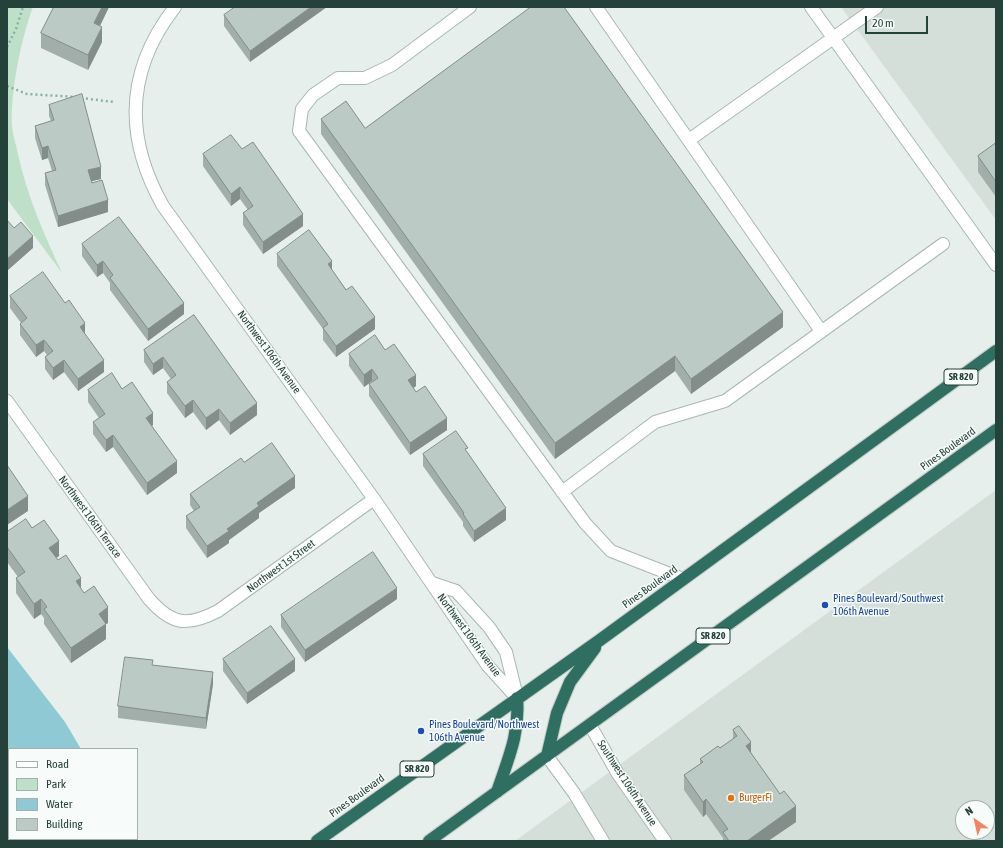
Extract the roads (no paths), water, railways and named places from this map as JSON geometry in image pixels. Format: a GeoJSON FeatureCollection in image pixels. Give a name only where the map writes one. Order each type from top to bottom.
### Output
{"type":"FeatureCollection","features":[{"type":"Feature","properties":{"kind":"highway","name":"Pines Boulevard"},"geometry":{"type":"LineString","coordinates":[[317,841],[600,640],[996,351]]}},
{"type":"Feature","properties":{"kind":"highway","name":"Pines Boulevard"},"geometry":{"type":"LineString","coordinates":[[429,841],[996,430]]}},
{"type":"Feature","properties":{"kind":"highway"},"geometry":{"type":"LineString","coordinates":[[547,756],[557,713],[570,682],[600,640]]}},
{"type":"Feature","properties":{"kind":"highway"},"geometry":{"type":"LineString","coordinates":[[497,792],[514,743],[519,717],[517,698]]}},
{"type":"Feature","properties":{"kind":"street","name":"Northwest 106th Avenue"},"geometry":{"type":"LineString","coordinates":[[175,7],[165,20],[152,42],[143,67],[138,88],[136,109],[140,151],[146,172],[163,206],[374,499],[488,666],[517,698]]}},
{"type":"Feature","properties":{"kind":"street"},"geometry":{"type":"LineString","coordinates":[[470,7],[392,65],[365,78],[338,78],[313,94],[302,109],[299,132],[585,523],[611,551],[683,579]]}},
{"type":"Feature","properties":{"kind":"street"},"geometry":{"type":"LineString","coordinates":[[596,7],[821,331]]}},
{"type":"Feature","properties":{"kind":"street"},"geometry":{"type":"LineString","coordinates":[[811,7],[996,265]]}},
{"type":"Feature","properties":{"kind":"street"},"geometry":{"type":"LineString","coordinates":[[689,140],[876,7]]}},
{"type":"Feature","properties":{"kind":"street"},"geometry":{"type":"LineString","coordinates":[[562,492],[655,422],[725,401],[943,244]]}},
{"type":"Feature","properties":{"kind":"street","name":"Northwest 106th Terrace"},"geometry":{"type":"LineString","coordinates":[[7,402],[149,599],[161,613],[182,621]]}},
{"type":"Feature","properties":{"kind":"street","name":"Northwest 1st Street"},"geometry":{"type":"LineString","coordinates":[[182,621],[200,619],[218,611],[374,499]]}},
{"type":"Feature","properties":{"kind":"street","name":"Northwest 106th Avenue"},"geometry":{"type":"LineString","coordinates":[[432,583],[456,591],[489,627],[506,652],[517,698]]}},
{"type":"Feature","properties":{"kind":"street","name":"Southwest 106th Avenue"},"geometry":{"type":"LineString","coordinates":[[590,724],[618,774],[665,841]]}},
{"type":"Feature","properties":{"kind":"street"},"geometry":{"type":"LineString","coordinates":[[547,756],[574,793],[603,841]]}},
{"type":"Feature","properties":{"kind":"water"},"geometry":{"type":"Polygon","coordinates":[[[7,647],[65,722],[80,748],[8,748],[8,840],[84,840],[7,841],[7,647]]]}},
{"type":"Feature","properties":{"kind":"place","name":"Pines Boulevard/Southwest 106th Avenue"},"geometry":{"type":"Point","coordinates":[825,605]}},
{"type":"Feature","properties":{"kind":"place","name":"Pines Boulevard/Northwest 106th Avenue"},"geometry":{"type":"Point","coordinates":[421,731]}},
{"type":"Feature","properties":{"kind":"place","name":"BurgerFi"},"geometry":{"type":"Point","coordinates":[731,798]}}]}
